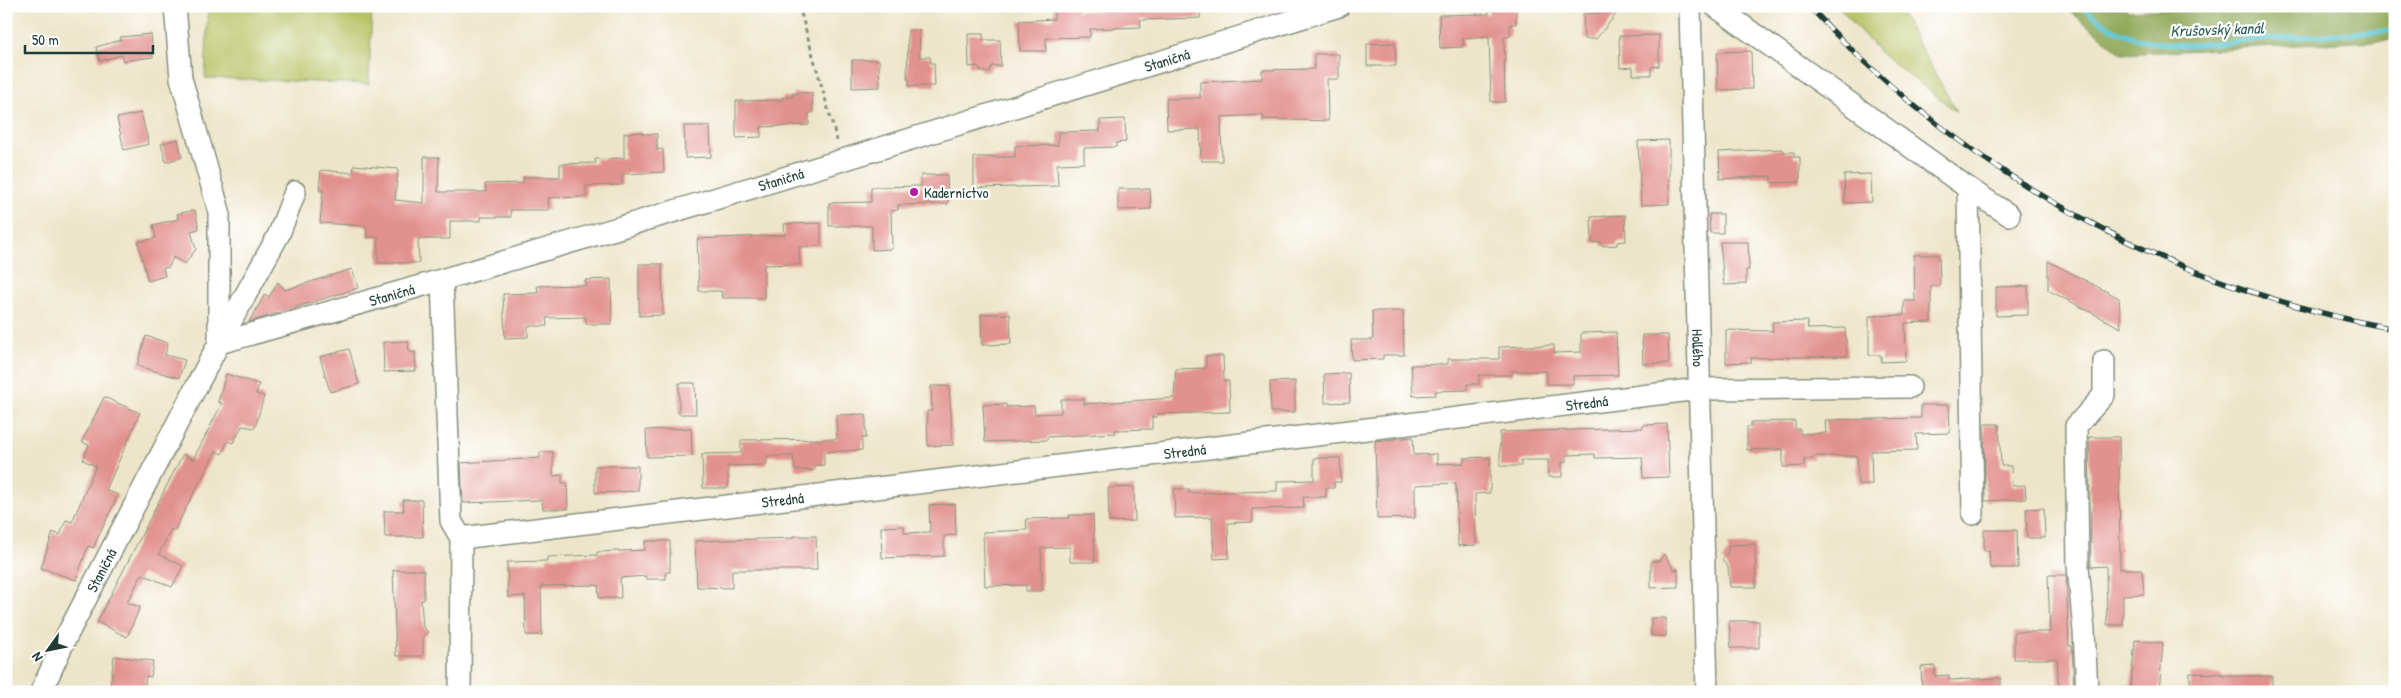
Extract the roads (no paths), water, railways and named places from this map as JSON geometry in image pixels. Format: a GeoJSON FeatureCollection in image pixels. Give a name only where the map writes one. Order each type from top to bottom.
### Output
{"type":"FeatureCollection","features":[{"type":"Feature","properties":{"kind":"street"},"geometry":{"type":"LineString","coordinates":[[175,6],[181,78],[219,210],[219,343]]}},
{"type":"Feature","properties":{"kind":"street","name":"Staničná"},"geometry":{"type":"LineString","coordinates":[[219,343],[442,281],[843,161],[1339,6]]}},
{"type":"Feature","properties":{"kind":"street","name":"Hollého"},"geometry":{"type":"LineString","coordinates":[[1690,6],[1707,692]]}},
{"type":"Feature","properties":{"kind":"street"},"geometry":{"type":"LineString","coordinates":[[1715,6],[1968,188],[2009,215]]}},
{"type":"Feature","properties":{"kind":"street"},"geometry":{"type":"LineString","coordinates":[[1968,188],[1973,514]]}},
{"type":"Feature","properties":{"kind":"street","name":"Staničná"},"geometry":{"type":"LineString","coordinates":[[41,692],[65,639],[219,343],[279,234],[295,192]]}},
{"type":"Feature","properties":{"kind":"street"},"geometry":{"type":"LineString","coordinates":[[442,281],[450,520],[461,538],[460,692]]}},
{"type":"Feature","properties":{"kind":"street"},"geometry":{"type":"LineString","coordinates":[[2087,692],[2078,566],[2076,426],[2104,394],[2104,361]]}},
{"type":"Feature","properties":{"kind":"street","name":"Stredná"},"geometry":{"type":"LineString","coordinates":[[461,538],[1699,390],[1910,387]]}},
{"type":"Feature","properties":{"kind":"waterway","name":"Krušovský kanál"},"geometry":{"type":"LineString","coordinates":[[2080,6],[2112,29],[2147,42],[2188,45],[2395,30]]}},
{"type":"Feature","properties":{"kind":"railway"},"geometry":{"type":"LineString","coordinates":[[1809,6],[1869,66],[1934,121],[2003,171],[2076,215],[2152,253],[2231,285],[2312,310],[2395,329]]}},
{"type":"Feature","properties":{"kind":"place","name":"Kaderníctvo"},"geometry":{"type":"Point","coordinates":[914,192]}}]}
